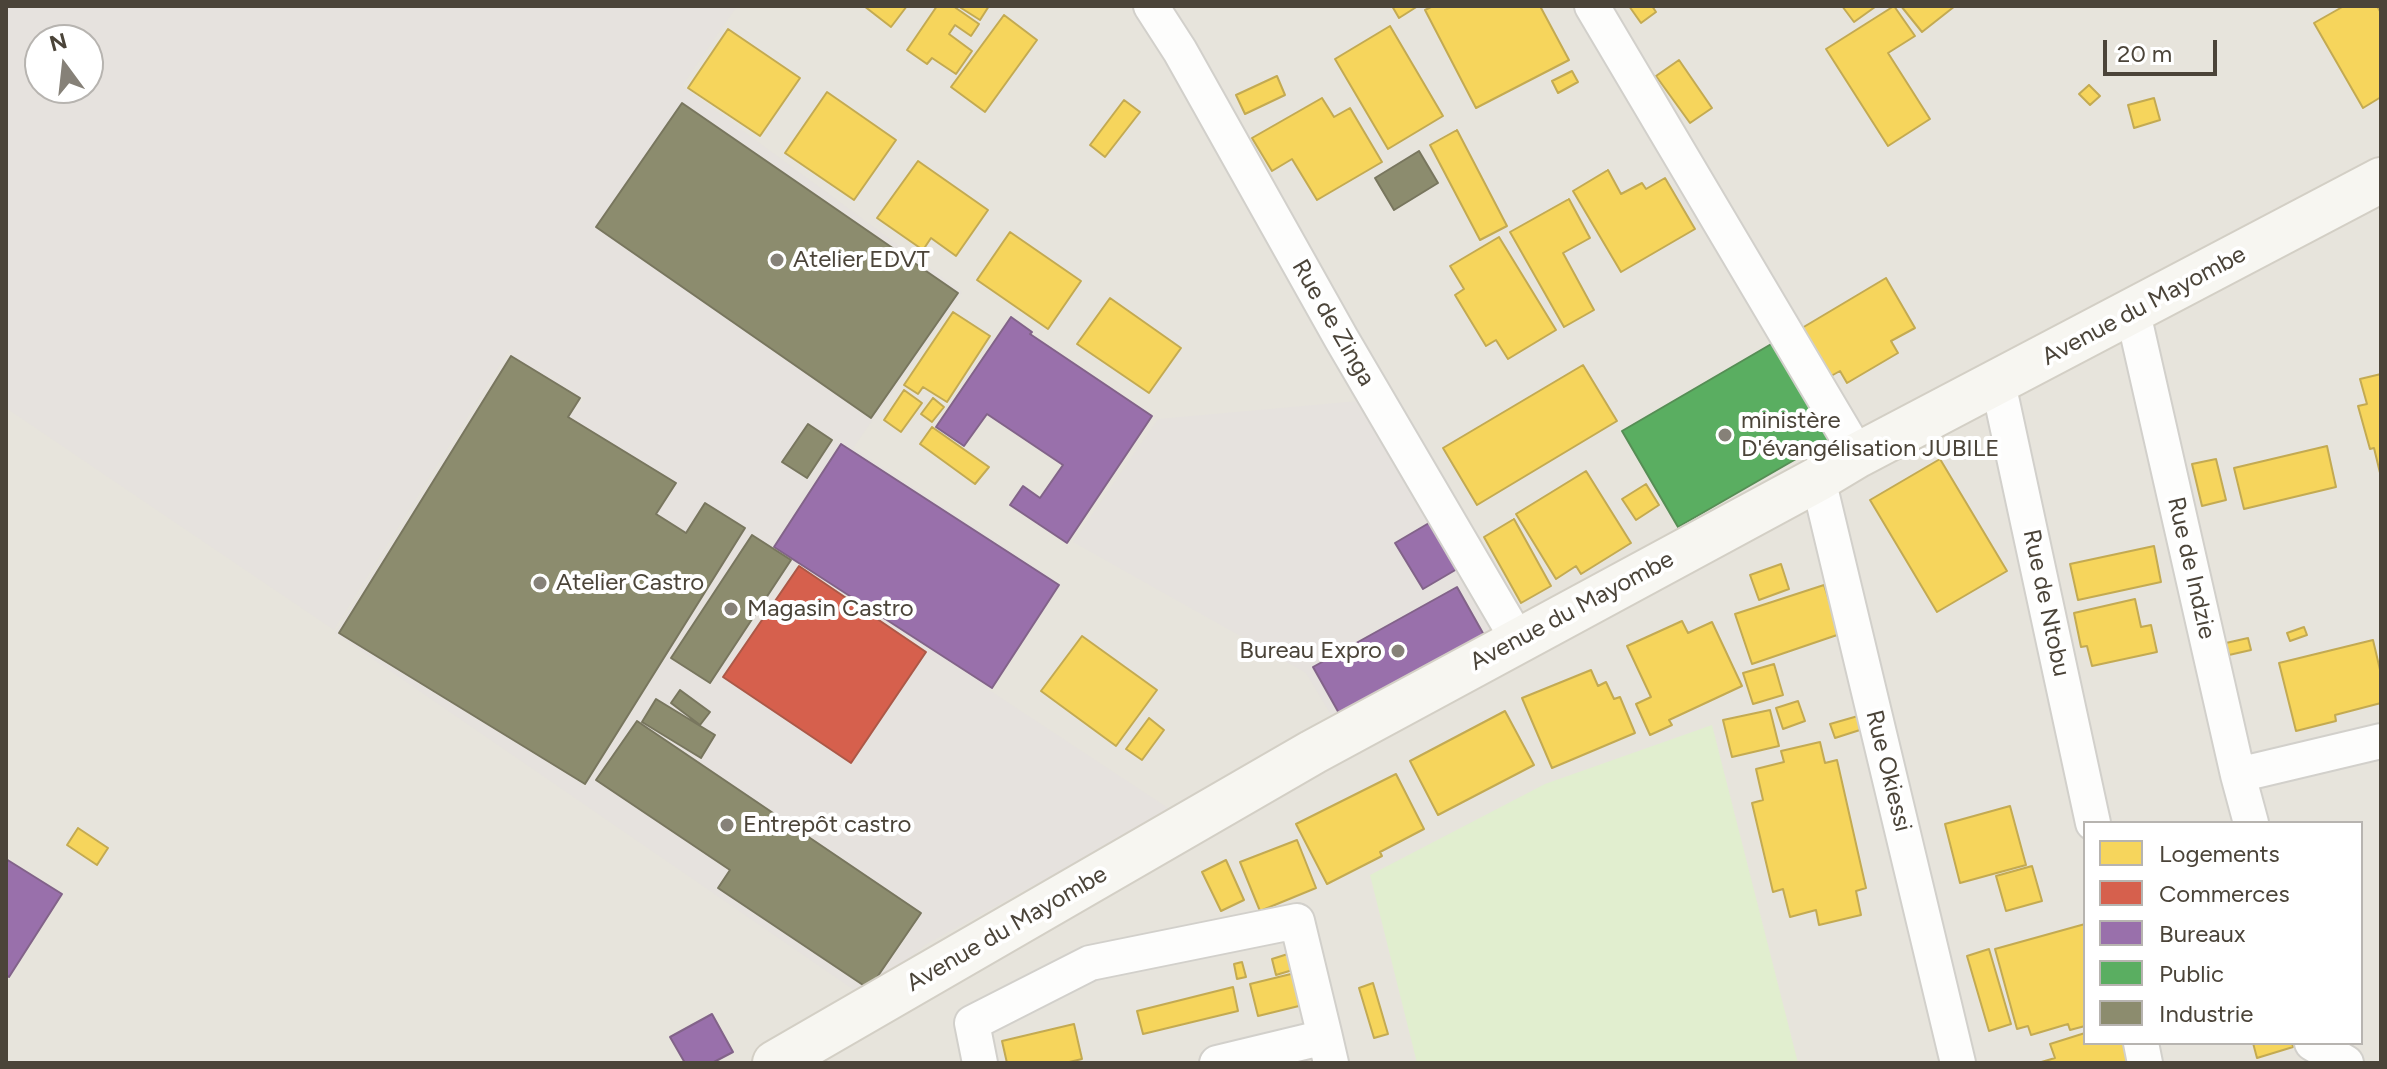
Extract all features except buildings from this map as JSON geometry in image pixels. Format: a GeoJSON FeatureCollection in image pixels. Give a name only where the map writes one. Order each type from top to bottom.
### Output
{"type":"FeatureCollection","features":[{"type":"Feature","properties":{"kind":"street","name":"Rue de Zinga"},"geometry":{"type":"LineString","coordinates":[[1151,6],[1180,51],[1341,338],[1518,640]]}},
{"type":"Feature","properties":{"kind":"street"},"geometry":{"type":"LineString","coordinates":[[1592,6],[1858,455]]}},
{"type":"Feature","properties":{"kind":"street","name":"Avenue du Mayombe"},"geometry":{"type":"LineString","coordinates":[[775,1063],[1313,752],[1858,455],[2381,180]]}},
{"type":"Feature","properties":{"kind":"street","name":"Rue de Indzie"},"geometry":{"type":"LineString","coordinates":[[2133,313],[2250,821]]}},
{"type":"Feature","properties":{"kind":"street","name":"Rue de Ntobu"},"geometry":{"type":"LineString","coordinates":[[1998,383],[2093,821]]}},
{"type":"Feature","properties":{"kind":"street","name":"Rue Okiessi"},"geometry":{"type":"LineString","coordinates":[[1818,479],[1958,1063]]}},
{"type":"Feature","properties":{"kind":"street"},"geometry":{"type":"LineString","coordinates":[[2238,775],[2381,741]]}},
{"type":"Feature","properties":{"kind":"street"},"geometry":{"type":"LineString","coordinates":[[980,1063],[972,1023],[1090,963],[1297,921],[1328,1050],[1217,1063]]}},
{"type":"Feature","properties":{"kind":"street"},"geometry":{"type":"LineString","coordinates":[[2315,1045],[2346,1063]]}},
{"type":"Feature","properties":{"kind":"shaded area"},"geometry":{"type":"Polygon","coordinates":[[[6,6],[2381,6],[2381,1063],[6,1063],[6,6]]]}},
{"type":"Feature","properties":{"kind":"shaded area"},"geometry":{"type":"Polygon","coordinates":[[[6,6],[737,6],[682,86],[962,292],[853,448],[1061,584],[991,690],[983,686],[1171,810],[925,945],[872,992],[857,992],[335,633],[512,351],[582,397],[573,415],[584,399],[582,396],[510,349],[334,630],[6,408],[6,6]]]}},
{"type":"Feature","properties":{"kind":"shaded area"},"geometry":{"type":"Polygon","coordinates":[[[1358,401],[1498,629],[1336,723],[1306,673],[1073,542],[1158,419],[1358,401]]]}},
{"type":"Feature","properties":{"kind":"green space"},"geometry":{"type":"Polygon","coordinates":[[[1712,725],[1798,1063],[1417,1063],[1370,875],[1545,784],[1712,725]]]}},
{"type":"Feature","properties":{"kind":"place","name":"Atelier EDVT"},"geometry":{"type":"Point","coordinates":[777,260]}},
{"type":"Feature","properties":{"kind":"place","name":"ministère D'évangélisation JUBILE"},"geometry":{"type":"Point","coordinates":[1725,435]}},
{"type":"Feature","properties":{"kind":"place","name":"Atelier Castro"},"geometry":{"type":"Point","coordinates":[540,583]}},
{"type":"Feature","properties":{"kind":"place","name":"Magasin Castro"},"geometry":{"type":"Point","coordinates":[731,609]}},
{"type":"Feature","properties":{"kind":"place","name":"Bureau Expro"},"geometry":{"type":"Point","coordinates":[1398,651]}},
{"type":"Feature","properties":{"kind":"place","name":"Entrepôt castro"},"geometry":{"type":"Point","coordinates":[727,825]}}]}
